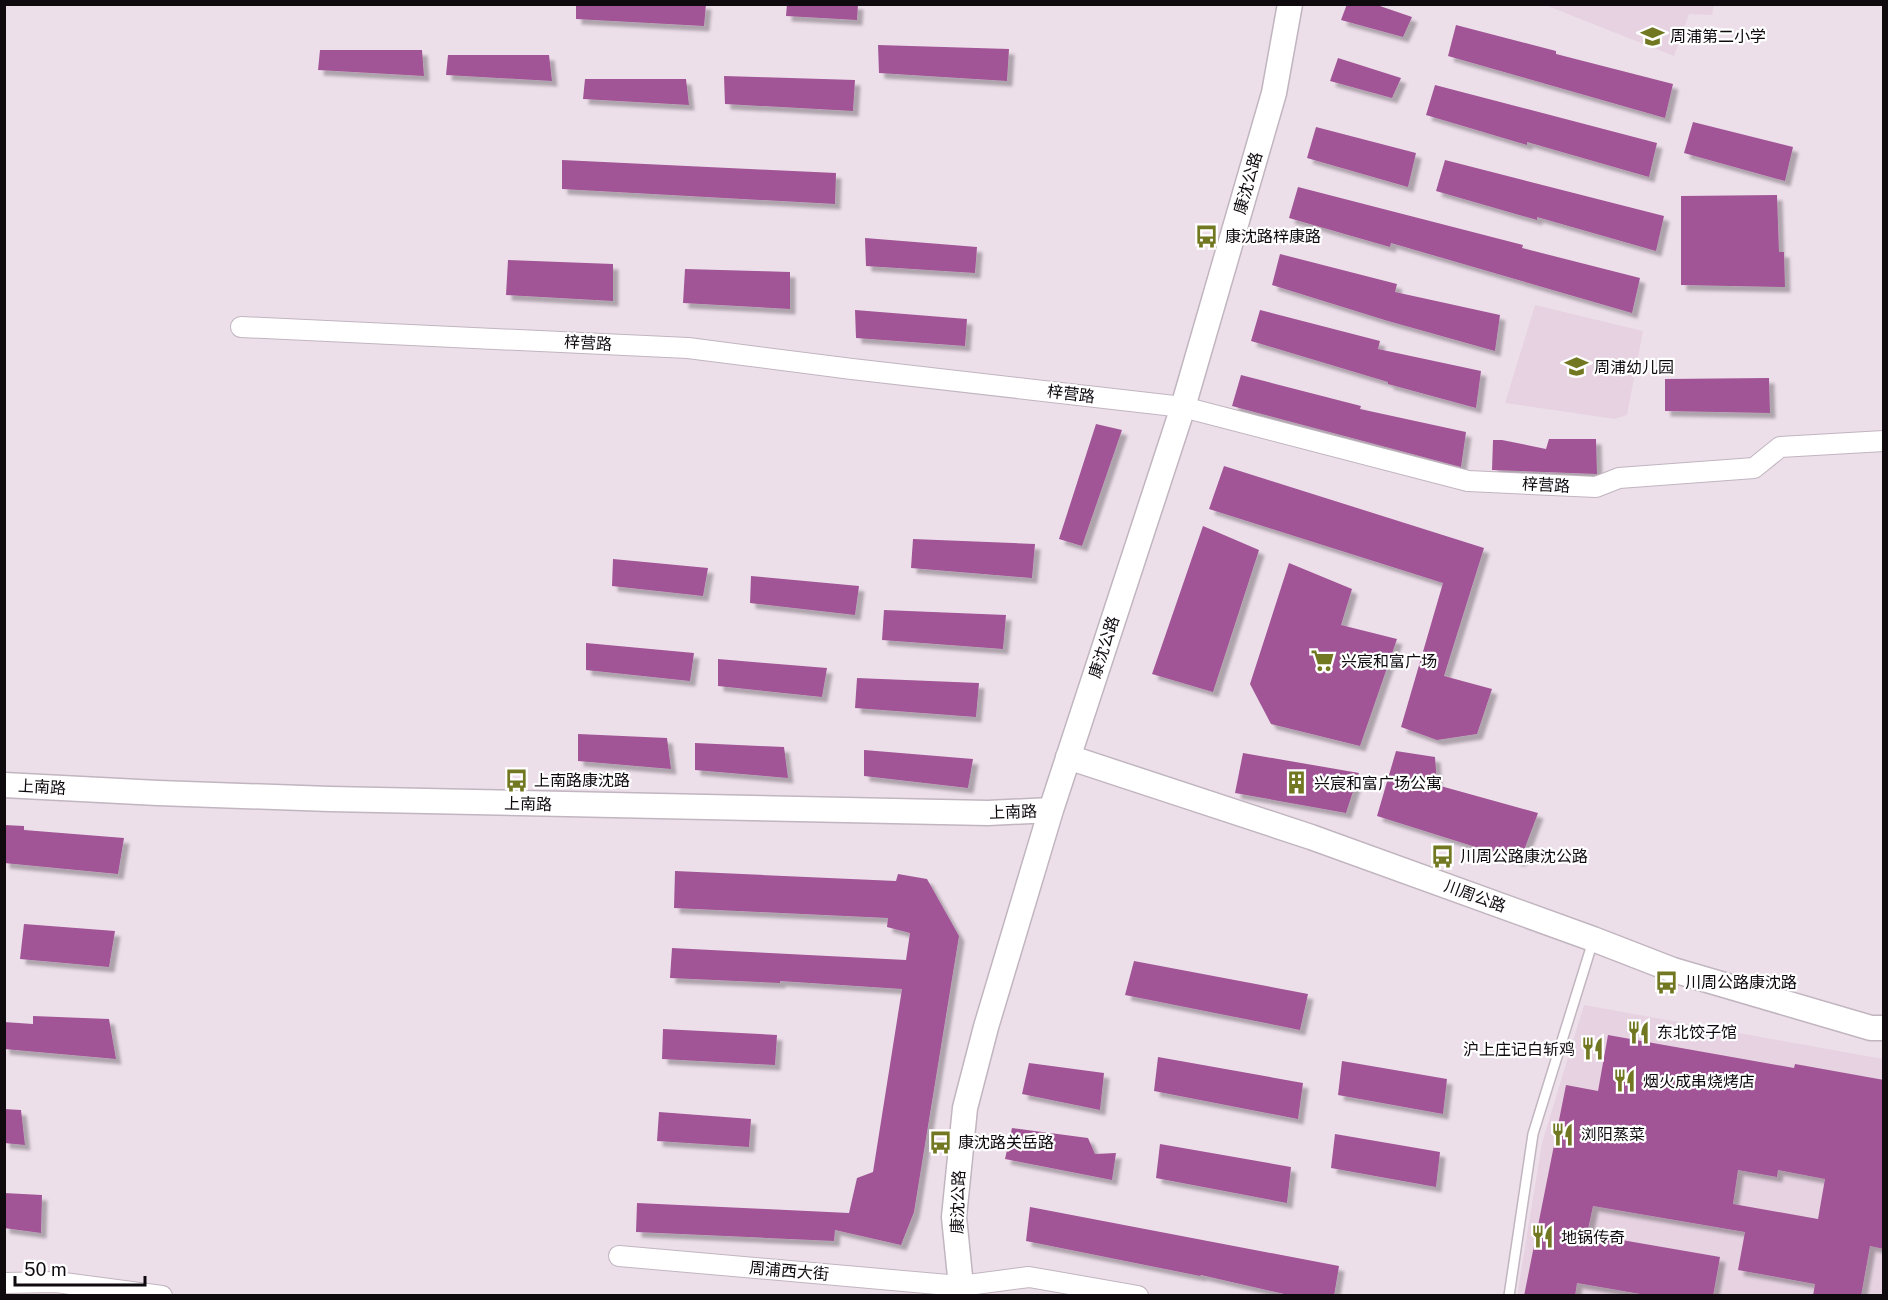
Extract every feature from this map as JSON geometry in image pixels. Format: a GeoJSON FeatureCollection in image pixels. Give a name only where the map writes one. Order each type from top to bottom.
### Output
{"type":"FeatureCollection","features":[{"type":"Feature","properties":{"kind":"street","name":"康沈公路"},"geometry":{"type":"LineString","coordinates":[[961,1291],[954,1217],[965,1108],[986,1027],[1051,810],[1183,407],[1275,93],[1290,4]]}},
{"type":"Feature","properties":{"kind":"street","name":"梓营路"},"geometry":{"type":"LineString","coordinates":[[241,327],[688,348],[1183,407],[1468,481],[1596,487],[1619,478],[1754,468],[1780,447],[1884,441]]}},
{"type":"Feature","properties":{"kind":"street","name":"川周公路"},"geometry":{"type":"LineString","coordinates":[[1068,757],[1311,837],[1673,970],[1871,1028],[1884,1028]]}},
{"type":"Feature","properties":{"kind":"street","name":"上南路"},"geometry":{"type":"LineString","coordinates":[[4,785],[158,793],[516,804],[988,813],[1051,810]]}},
{"type":"Feature","properties":{"kind":"street","name":"周浦西大街"},"geometry":{"type":"LineString","coordinates":[[619,1256],[961,1291],[1029,1277],[1138,1296]]}},
{"type":"Feature","properties":{"kind":"street"},"geometry":{"type":"LineString","coordinates":[[4,1283],[56,1282],[162,1296]]}},
{"type":"Feature","properties":{"kind":"lane"},"geometry":{"type":"LineString","coordinates":[[1509,1296],[1533,1134],[1593,939]]}},
{"type":"Feature","properties":{"kind":"shaded area","name":"周浦第二小学"},"geometry":{"type":"Polygon","coordinates":[[[1545,5],[1714,5],[1712,15],[1689,14],[1674,56],[1545,5]]]}},
{"type":"Feature","properties":{"kind":"shaded area","name":"周浦幼儿园"},"geometry":{"type":"Polygon","coordinates":[[[1535,305],[1643,331],[1627,415],[1615,419],[1505,403],[1535,305]]]}},
{"type":"Feature","properties":{"kind":"shaded area"},"geometry":{"type":"Polygon","coordinates":[[[1584,1005],[1883,1059],[1883,1295],[1517,1296],[1542,1143],[1584,1005]]]}},
{"type":"Feature","properties":{"kind":"building"},"geometry":{"type":"Polygon","coordinates":[[[576,4],[706,4],[704,26],[576,19],[576,4]]]}},
{"type":"Feature","properties":{"kind":"building"},"geometry":{"type":"Polygon","coordinates":[[[787,4],[858,4],[857,20],[786,16],[787,4]]]}},
{"type":"Feature","properties":{"kind":"building"},"geometry":{"type":"Polygon","coordinates":[[[1347,4],[1374,4],[1412,17],[1403,37],[1341,20],[1347,4]]]}},
{"type":"Feature","properties":{"kind":"building"},"geometry":{"type":"Polygon","coordinates":[[[1456,25],[1673,84],[1665,118],[1448,56],[1456,25]]]}},
{"type":"Feature","properties":{"kind":"building"},"geometry":{"type":"Polygon","coordinates":[[[878,45],[1009,49],[1007,81],[879,73],[878,45]]]}},
{"type":"Feature","properties":{"kind":"building"},"geometry":{"type":"Polygon","coordinates":[[[320,50],[422,50],[424,76],[318,70],[320,50]]]}},
{"type":"Feature","properties":{"kind":"building"},"geometry":{"type":"Polygon","coordinates":[[[448,55],[549,55],[552,81],[446,75],[448,55]]]}},
{"type":"Feature","properties":{"kind":"building"},"geometry":{"type":"Polygon","coordinates":[[[1338,58],[1401,78],[1392,98],[1330,81],[1338,58]]]}},
{"type":"Feature","properties":{"kind":"building"},"geometry":{"type":"Polygon","coordinates":[[[724,76],[855,80],[853,111],[725,104],[724,76]]]}},
{"type":"Feature","properties":{"kind":"building"},"geometry":{"type":"Polygon","coordinates":[[[585,79],[686,79],[689,105],[583,99],[585,79]]]}},
{"type":"Feature","properties":{"kind":"building"},"geometry":{"type":"Polygon","coordinates":[[[1435,85],[1657,143],[1649,177],[1527,142],[1527,145],[1426,115],[1435,85]]]}},
{"type":"Feature","properties":{"kind":"building"},"geometry":{"type":"Polygon","coordinates":[[[1693,122],[1793,147],[1785,181],[1684,153],[1693,122]]]}},
{"type":"Feature","properties":{"kind":"building"},"geometry":{"type":"Polygon","coordinates":[[[1316,127],[1416,153],[1408,187],[1307,158],[1316,127]]]}},
{"type":"Feature","properties":{"kind":"building"},"geometry":{"type":"Polygon","coordinates":[[[562,160],[836,173],[835,204],[562,189],[562,160]]]}},
{"type":"Feature","properties":{"kind":"building"},"geometry":{"type":"Polygon","coordinates":[[[1445,160],[1664,216],[1656,251],[1436,191],[1445,160]]]}},
{"type":"Feature","properties":{"kind":"building"},"geometry":{"type":"Polygon","coordinates":[[[1298,187],[1523,245],[1522,248],[1640,278],[1632,313],[1391,243],[1390,247],[1289,218],[1298,187]]]}},
{"type":"Feature","properties":{"kind":"building"},"geometry":{"type":"Polygon","coordinates":[[[1777,195],[1779,252],[1784,252],[1785,287],[1681,285],[1681,196],[1777,195]]]}},
{"type":"Feature","properties":{"kind":"building"},"geometry":{"type":"Polygon","coordinates":[[[865,238],[977,247],[975,273],[866,266],[865,238]]]}},
{"type":"Feature","properties":{"kind":"building"},"geometry":{"type":"Polygon","coordinates":[[[1280,254],[1397,284],[1395,292],[1500,315],[1495,351],[1272,285],[1280,254]]]}},
{"type":"Feature","properties":{"kind":"building"},"geometry":{"type":"Polygon","coordinates":[[[508,260],[613,264],[613,301],[506,295],[508,260]]]}},
{"type":"Feature","properties":{"kind":"building"},"geometry":{"type":"Polygon","coordinates":[[[685,269],[790,272],[790,309],[683,303],[685,269]]]}},
{"type":"Feature","properties":{"kind":"building"},"geometry":{"type":"Polygon","coordinates":[[[855,310],[967,319],[965,346],[856,338],[855,310]]]}},
{"type":"Feature","properties":{"kind":"building"},"geometry":{"type":"Polygon","coordinates":[[[1260,310],[1380,341],[1378,349],[1481,371],[1476,408],[1388,384],[1388,382],[1251,341],[1260,310]]]}},
{"type":"Feature","properties":{"kind":"building"},"geometry":{"type":"Polygon","coordinates":[[[1241,375],[1361,406],[1360,409],[1466,432],[1461,467],[1232,406],[1241,375]]]}},
{"type":"Feature","properties":{"kind":"building"},"geometry":{"type":"Polygon","coordinates":[[[1769,378],[1770,413],[1665,411],[1665,379],[1769,378]]]}},
{"type":"Feature","properties":{"kind":"building"},"geometry":{"type":"Polygon","coordinates":[[[1096,424],[1122,430],[1082,546],[1059,539],[1096,424]]]}},
{"type":"Feature","properties":{"kind":"building"},"geometry":{"type":"Polygon","coordinates":[[[1549,439],[1596,439],[1597,474],[1492,470],[1493,440],[1546,449],[1549,439]]]}},
{"type":"Feature","properties":{"kind":"building"},"geometry":{"type":"Polygon","coordinates":[[[1224,466],[1484,548],[1444,676],[1492,689],[1477,734],[1437,740],[1401,727],[1443,583],[1209,509],[1224,466]]]}},
{"type":"Feature","properties":{"kind":"building"},"geometry":{"type":"Polygon","coordinates":[[[1203,526],[1259,550],[1213,692],[1152,674],[1203,526]]]}},
{"type":"Feature","properties":{"kind":"building"},"geometry":{"type":"Polygon","coordinates":[[[913,539],[1035,544],[1032,578],[911,568],[913,539]]]}},
{"type":"Feature","properties":{"kind":"building"},"geometry":{"type":"Polygon","coordinates":[[[613,559],[708,568],[703,596],[612,586],[613,559]]]}},
{"type":"Feature","properties":{"kind":"building","name":"兴宸和富广场"},"geometry":{"type":"Polygon","coordinates":[[[1289,563],[1352,589],[1341,625],[1397,639],[1360,746],[1271,724],[1250,684],[1289,563]]]}},
{"type":"Feature","properties":{"kind":"building"},"geometry":{"type":"Polygon","coordinates":[[[751,576],[859,586],[855,615],[750,603],[751,576]]]}},
{"type":"Feature","properties":{"kind":"building"},"geometry":{"type":"Polygon","coordinates":[[[884,610],[1006,615],[1003,649],[882,640],[884,610]]]}},
{"type":"Feature","properties":{"kind":"building"},"geometry":{"type":"Polygon","coordinates":[[[586,643],[694,653],[690,681],[586,670],[586,643]]]}},
{"type":"Feature","properties":{"kind":"building"},"geometry":{"type":"Polygon","coordinates":[[[718,659],[827,668],[822,697],[718,686],[718,659]]]}},
{"type":"Feature","properties":{"kind":"building"},"geometry":{"type":"Polygon","coordinates":[[[857,678],[979,683],[976,717],[855,708],[857,678]]]}},
{"type":"Feature","properties":{"kind":"building"},"geometry":{"type":"Polygon","coordinates":[[[578,734],[667,738],[671,769],[578,761],[578,734]]]}},
{"type":"Feature","properties":{"kind":"building"},"geometry":{"type":"Polygon","coordinates":[[[695,743],[784,747],[788,778],[695,770],[695,743]]]}},
{"type":"Feature","properties":{"kind":"building"},"geometry":{"type":"Polygon","coordinates":[[[864,750],[973,759],[968,788],[864,776],[864,750]]]}},
{"type":"Feature","properties":{"kind":"building"},"geometry":{"type":"Polygon","coordinates":[[[1396,751],[1435,757],[1437,785],[1538,813],[1520,861],[1377,816],[1396,751]]]}},
{"type":"Feature","properties":{"kind":"building","name":"兴宸和富广场公寓"},"geometry":{"type":"Polygon","coordinates":[[[1243,753],[1359,773],[1346,813],[1235,793],[1243,753]]]}},
{"type":"Feature","properties":{"kind":"building"},"geometry":{"type":"Polygon","coordinates":[[[4,825],[24,826],[24,830],[124,838],[118,874],[4,863],[4,825]]]}},
{"type":"Feature","properties":{"kind":"building"},"geometry":{"type":"Polygon","coordinates":[[[675,871],[896,881],[898,874],[927,879],[959,936],[914,1212],[901,1245],[835,1230],[834,1241],[636,1232],[637,1203],[849,1213],[857,1178],[873,1172],[902,989],[780,981],[780,983],[670,978],[672,948],[906,960],[910,933],[887,927],[888,918],[674,908],[675,871]]]}},
{"type":"Feature","properties":{"kind":"building"},"geometry":{"type":"Polygon","coordinates":[[[24,924],[115,931],[109,967],[20,959],[24,924]]]}},
{"type":"Feature","properties":{"kind":"building"},"geometry":{"type":"Polygon","coordinates":[[[1134,961],[1308,994],[1300,1030],[1125,995],[1134,961]]]}},
{"type":"Feature","properties":{"kind":"building"},"geometry":{"type":"Polygon","coordinates":[[[33,1016],[109,1019],[116,1059],[4,1049],[4,1022],[33,1024],[33,1016]]]}},
{"type":"Feature","properties":{"kind":"building"},"geometry":{"type":"Polygon","coordinates":[[[663,1029],[777,1035],[775,1065],[662,1059],[663,1029]]]}},
{"type":"Feature","properties":{"kind":"building"},"geometry":{"type":"Polygon","coordinates":[[[1608,1035],[1794,1068],[1795,1064],[1884,1080],[1884,1249],[1870,1246],[1861,1296],[1813,1296],[1815,1284],[1738,1270],[1745,1232],[1593,1206],[1587,1234],[1720,1257],[1713,1296],[1652,1296],[1577,1283],[1575,1296],[1524,1296],[1566,1085],[1598,1091],[1608,1035]],[[1738,1170],[1733,1204],[1818,1219],[1825,1179],[1778,1170],[1777,1177],[1738,1170]]]}},
{"type":"Feature","properties":{"kind":"building"},"geometry":{"type":"Polygon","coordinates":[[[1158,1057],[1303,1083],[1298,1119],[1154,1091],[1158,1057]]]}},
{"type":"Feature","properties":{"kind":"building"},"geometry":{"type":"Polygon","coordinates":[[[1342,1061],[1447,1079],[1443,1114],[1338,1095],[1342,1061]]]}},
{"type":"Feature","properties":{"kind":"building"},"geometry":{"type":"Polygon","coordinates":[[[1029,1063],[1104,1073],[1100,1110],[1022,1094],[1029,1063]]]}},
{"type":"Feature","properties":{"kind":"building"},"geometry":{"type":"Polygon","coordinates":[[[4,1109],[21,1110],[25,1145],[4,1143],[4,1109]]]}},
{"type":"Feature","properties":{"kind":"building"},"geometry":{"type":"Polygon","coordinates":[[[659,1112],[751,1119],[749,1147],[657,1141],[659,1112]]]}},
{"type":"Feature","properties":{"kind":"building"},"geometry":{"type":"Polygon","coordinates":[[[1012,1128],[1088,1138],[1095,1154],[1116,1153],[1112,1180],[1005,1159],[1012,1128]]]}},
{"type":"Feature","properties":{"kind":"building"},"geometry":{"type":"Polygon","coordinates":[[[1335,1134],[1440,1152],[1436,1187],[1331,1168],[1335,1134]]]}},
{"type":"Feature","properties":{"kind":"building"},"geometry":{"type":"Polygon","coordinates":[[[1160,1144],[1291,1167],[1287,1203],[1156,1178],[1160,1144]]]}},
{"type":"Feature","properties":{"kind":"building"},"geometry":{"type":"Polygon","coordinates":[[[4,1193],[42,1195],[41,1233],[4,1228],[4,1193]]]}},
{"type":"Feature","properties":{"kind":"building"},"geometry":{"type":"Polygon","coordinates":[[[1030,1207],[1339,1266],[1334,1296],[1293,1296],[1201,1275],[1026,1241],[1030,1207]]]}},
{"type":"Feature","properties":{"kind":"place","name":"周浦第二小学"},"geometry":{"type":"Point","coordinates":[1652,36]}},
{"type":"Feature","properties":{"kind":"place","name":"康沈路梓康路"},"geometry":{"type":"Point","coordinates":[1207,236]}},
{"type":"Feature","properties":{"kind":"place","name":"周浦幼儿园"},"geometry":{"type":"Point","coordinates":[1576,367]}},
{"type":"Feature","properties":{"kind":"place","name":"兴宸和富广场"},"geometry":{"type":"Point","coordinates":[1323,661]}},
{"type":"Feature","properties":{"kind":"place","name":"上南路康沈路"},"geometry":{"type":"Point","coordinates":[516,780]}},
{"type":"Feature","properties":{"kind":"place","name":"兴宸和富广场公寓"},"geometry":{"type":"Point","coordinates":[1296,783]}},
{"type":"Feature","properties":{"kind":"place","name":"川周公路康沈公路"},"geometry":{"type":"Point","coordinates":[1442,856]}},
{"type":"Feature","properties":{"kind":"place","name":"川周公路康沈路"},"geometry":{"type":"Point","coordinates":[1667,982]}},
{"type":"Feature","properties":{"kind":"place","name":"东北饺子馆"},"geometry":{"type":"Point","coordinates":[1639,1032]}},
{"type":"Feature","properties":{"kind":"place","name":"沪上庄记白斩鸡"},"geometry":{"type":"Point","coordinates":[1593,1049]}},
{"type":"Feature","properties":{"kind":"place","name":"烟火成串烧烤店"},"geometry":{"type":"Point","coordinates":[1625,1081]}},
{"type":"Feature","properties":{"kind":"place","name":"浏阳蒸菜"},"geometry":{"type":"Point","coordinates":[1563,1134]}},
{"type":"Feature","properties":{"kind":"place","name":"康沈路关岳路"},"geometry":{"type":"Point","coordinates":[940,1142]}},
{"type":"Feature","properties":{"kind":"place","name":"地锅传奇"},"geometry":{"type":"Point","coordinates":[1543,1237]}}]}
